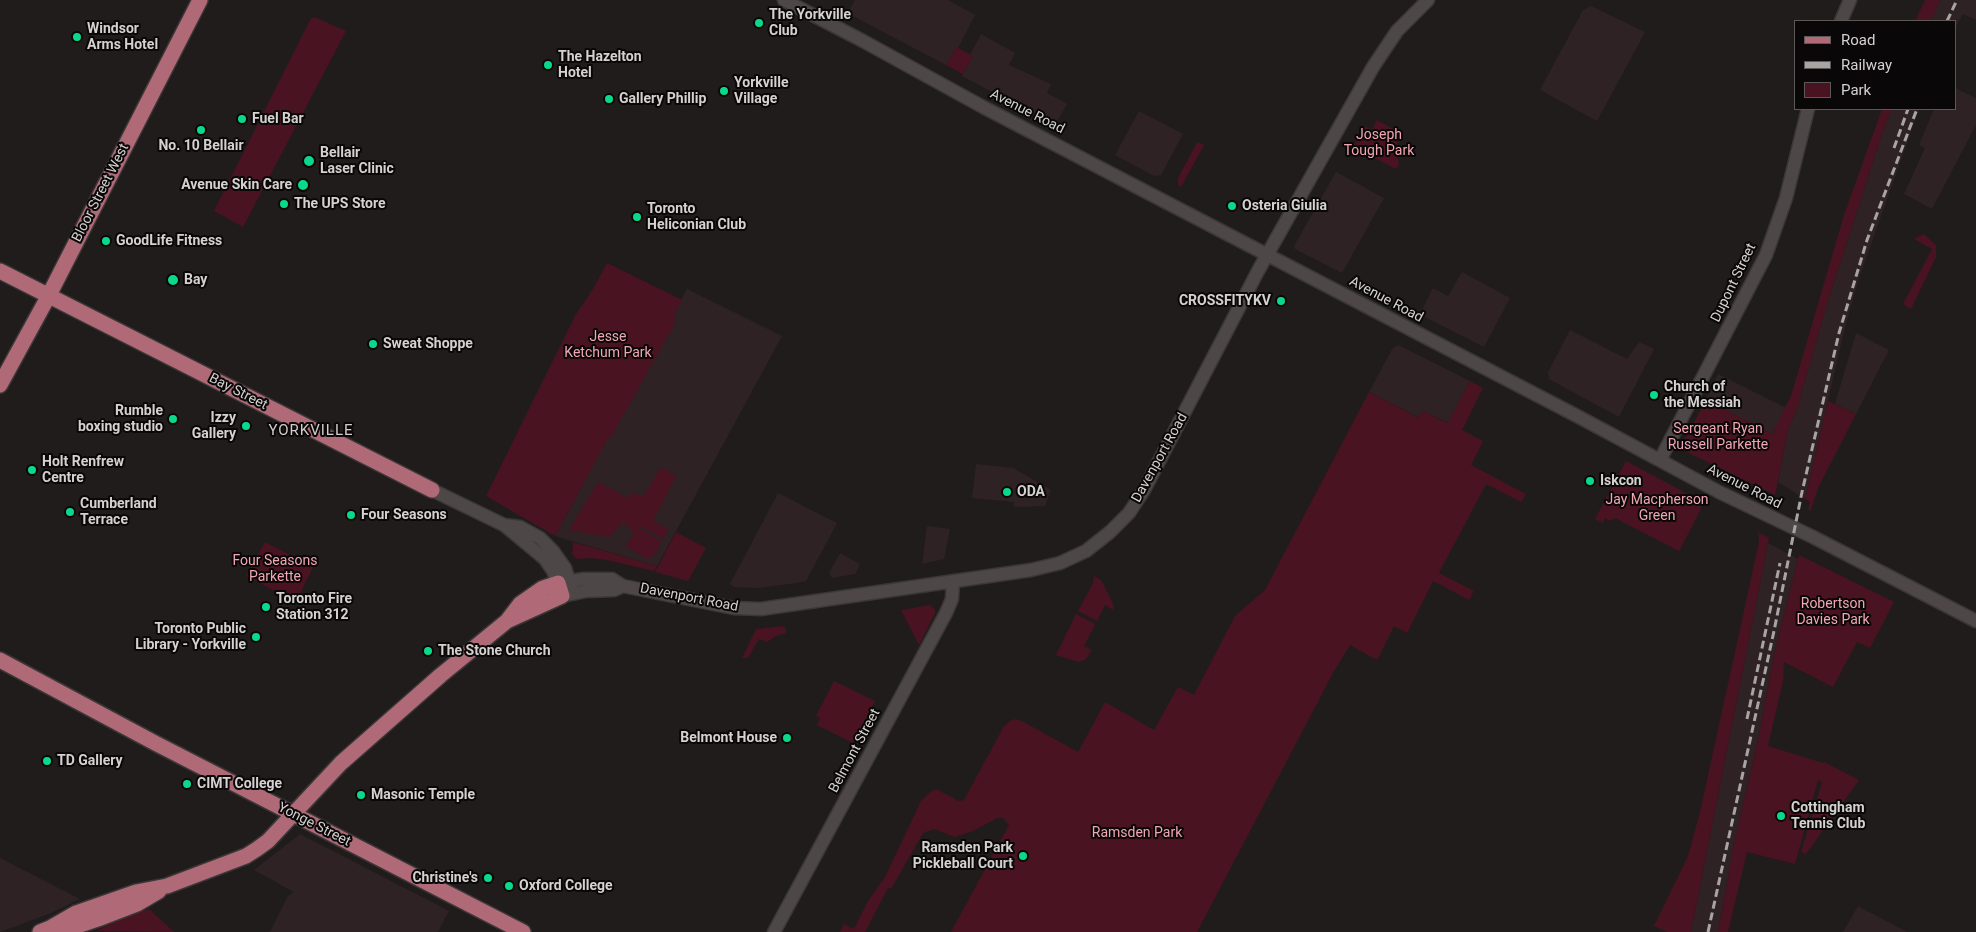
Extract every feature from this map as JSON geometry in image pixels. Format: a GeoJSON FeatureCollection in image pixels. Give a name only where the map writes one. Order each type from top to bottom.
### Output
{"type":"FeatureCollection","features":[{"type":"Feature","properties":{"kind":"main road","name":"Bloor Street West"},"geometry":{"type":"LineString","coordinates":[[0,385],[48,297],[200,0]]}},
{"type":"Feature","properties":{"kind":"main road","name":"Avenue Road"},"geometry":{"type":"LineString","coordinates":[[784,0],[864,41],[983,107],[1267,254],[1718,492],[1976,621]]}},
{"type":"Feature","properties":{"kind":"main road","name":"Davenport Road"},"geometry":{"type":"LineString","coordinates":[[45,930],[76,913],[136,892],[166,886],[246,856],[268,841],[341,763],[441,675],[507,622],[520,604],[543,588],[614,590],[623,586],[734,608],[761,609],[1031,570],[1060,563],[1086,551],[1110,532],[1129,513],[1144,490],[1267,254],[1383,49],[1397,31],[1428,0]]}},
{"type":"Feature","properties":{"kind":"main road"},"geometry":{"type":"LineString","coordinates":[[1841,20],[1850,0]]}},
{"type":"Feature","properties":{"kind":"main road","name":"Dupont Street"},"geometry":{"type":"LineString","coordinates":[[1660,460],[1766,255],[1786,198],[1808,110]]}},
{"type":"Feature","properties":{"kind":"main road","name":"Bay Street"},"geometry":{"type":"LineString","coordinates":[[0,271],[48,297],[504,525],[545,559],[566,588]]}},
{"type":"Feature","properties":{"kind":"main road","name":"Belmont Street"},"geometry":{"type":"LineString","coordinates":[[774,932],[946,613],[952,599],[953,581]]}},
{"type":"Feature","properties":{"kind":"main road","name":"Yonge Street"},"geometry":{"type":"LineString","coordinates":[[0,660],[155,743],[523,932]]}},
{"type":"Feature","properties":{"kind":"shaded area"},"geometry":{"type":"Polygon","coordinates":[[[855,0],[948,0],[975,15],[958,48],[956,48],[946,65],[851,15],[848,12],[855,0]]]}},
{"type":"Feature","properties":{"kind":"shaded area"},"geometry":{"type":"Polygon","coordinates":[[[1940,0],[1976,0],[1976,20],[1963,14],[1956,27],[1956,20],[1931,20],[1940,0]]]}},
{"type":"Feature","properties":{"kind":"shaded area"},"geometry":{"type":"Polygon","coordinates":[[[1591,6],[1645,32],[1597,121],[1540,90],[1583,10],[1591,6]]]}},
{"type":"Feature","properties":{"kind":"shaded area"},"geometry":{"type":"Polygon","coordinates":[[[981,34],[1015,53],[1009,65],[1051,84],[1047,93],[1067,104],[1057,121],[1051,123],[962,76],[981,34]]]}},
{"type":"Feature","properties":{"kind":"shaded area"},"geometry":{"type":"Polygon","coordinates":[[[1956,88],[1976,98],[1976,125],[1932,209],[1904,194],[1925,148],[1919,145],[1934,110],[1956,110],[1956,88]]]}},
{"type":"Feature","properties":{"kind":"shaded area"},"geometry":{"type":"Polygon","coordinates":[[[1892,110],[1919,110],[1858,281],[1845,327],[1805,499],[1778,482],[1788,430],[1797,409],[1827,304],[1884,128],[1892,110]]]}},
{"type":"Feature","properties":{"kind":"shaded area"},"geometry":{"type":"Polygon","coordinates":[[[1139,111],[1183,134],[1161,175],[1154,176],[1115,155],[1139,111]]]}},
{"type":"Feature","properties":{"kind":"shaded area"},"geometry":{"type":"Polygon","coordinates":[[[1336,172],[1384,198],[1342,273],[1295,249],[1294,246],[1336,172]]]}},
{"type":"Feature","properties":{"kind":"shaded area"},"geometry":{"type":"Polygon","coordinates":[[[1462,272],[1510,298],[1484,347],[1423,316],[1421,312],[1433,288],[1448,296],[1462,272]]]}},
{"type":"Feature","properties":{"kind":"shaded area"},"geometry":{"type":"Polygon","coordinates":[[[687,289],[782,336],[657,566],[555,536],[687,289]]]}},
{"type":"Feature","properties":{"kind":"shaded area"},"geometry":{"type":"Polygon","coordinates":[[[1570,330],[1627,359],[1639,342],[1654,349],[1619,417],[1549,379],[1548,372],[1570,330]]]}},
{"type":"Feature","properties":{"kind":"shaded area"},"geometry":{"type":"Polygon","coordinates":[[[1856,333],[1889,350],[1856,414],[1835,404],[1856,333]]]}},
{"type":"Feature","properties":{"kind":"shaded area"},"geometry":{"type":"Polygon","coordinates":[[[1398,345],[1470,381],[1449,423],[1423,411],[1420,418],[1369,392],[1392,349],[1398,345]]]}},
{"type":"Feature","properties":{"kind":"shaded area"},"geometry":{"type":"Polygon","coordinates":[[[1718,374],[1786,408],[1772,434],[1706,400],[1718,374]]]}},
{"type":"Feature","properties":{"kind":"shaded area","name":"ODA"},"geometry":{"type":"Polygon","coordinates":[[[976,464],[1013,468],[1051,490],[1045,506],[1014,507],[1014,502],[972,498],[976,464]]]}},
{"type":"Feature","properties":{"kind":"shaded area"},"geometry":{"type":"Polygon","coordinates":[[[778,493],[837,523],[806,581],[757,588],[734,587],[730,584],[778,493]]]}},
{"type":"Feature","properties":{"kind":"shaded area"},"geometry":{"type":"Polygon","coordinates":[[[927,526],[950,529],[944,559],[922,564],[927,526]]]}},
{"type":"Feature","properties":{"kind":"shaded area"},"geometry":{"type":"Polygon","coordinates":[[[1768,543],[1798,559],[1774,655],[1758,740],[1734,844],[1718,932],[1691,932],[1768,543]]]}},
{"type":"Feature","properties":{"kind":"shaded area"},"geometry":{"type":"Polygon","coordinates":[[[840,553],[860,564],[855,574],[832,578],[829,573],[840,553]]]}},
{"type":"Feature","properties":{"kind":"shaded area"},"geometry":{"type":"Polygon","coordinates":[[[300,834],[449,911],[438,932],[270,932],[288,896],[294,892],[254,870],[300,834]]]}},
{"type":"Feature","properties":{"kind":"shaded area"},"geometry":{"type":"Polygon","coordinates":[[[0,858],[80,899],[51,913],[0,932],[0,858]]]}},
{"type":"Feature","properties":{"kind":"shaded area"},"geometry":{"type":"Polygon","coordinates":[[[1858,906],[1907,932],[1843,932],[1858,906]]]}},
{"type":"Feature","properties":{"kind":"green space"},"geometry":{"type":"Polygon","coordinates":[[[1925,0],[1940,0],[1931,20],[1915,20],[1925,0]]]}},
{"type":"Feature","properties":{"kind":"green space"},"geometry":{"type":"Polygon","coordinates":[[[311,18],[317,18],[346,31],[243,227],[214,211],[311,18]]]}},
{"type":"Feature","properties":{"kind":"green space"},"geometry":{"type":"Polygon","coordinates":[[[956,47],[973,56],[963,74],[946,65],[956,47]]]}},
{"type":"Feature","properties":{"kind":"green space","name":"Sergeant Ryan Russell Parkette"},"geometry":{"type":"Polygon","coordinates":[[[1882,110],[1892,110],[1884,128],[1827,304],[1797,409],[1788,430],[1775,495],[1689,453],[1684,448],[1683,443],[1706,400],[1772,434],[1791,396],[1844,215],[1882,110]]]}},
{"type":"Feature","properties":{"kind":"green space","name":"Joseph Tough Park"},"geometry":{"type":"Polygon","coordinates":[[[1377,120],[1402,134],[1395,148],[1399,164],[1396,169],[1353,147],[1364,126],[1372,130],[1377,120]]]}},
{"type":"Feature","properties":{"kind":"green space"},"geometry":{"type":"Polygon","coordinates":[[[1197,142],[1204,145],[1181,187],[1178,184],[1178,178],[1197,142]]]}},
{"type":"Feature","properties":{"kind":"green space"},"geometry":{"type":"Polygon","coordinates":[[[1924,234],[1936,245],[1936,257],[1911,309],[1903,304],[1932,249],[1914,239],[1924,234]]]}},
{"type":"Feature","properties":{"kind":"green space","name":"Jesse Ketchum Park"},"geometry":{"type":"Polygon","coordinates":[[[607,263],[682,300],[675,312],[674,325],[611,437],[608,438],[555,536],[486,496],[575,316],[607,263]]]}},
{"type":"Feature","properties":{"kind":"green space","name":"Ramsden Park"},"geometry":{"type":"Polygon","coordinates":[[[1470,381],[1483,388],[1462,430],[1483,441],[1471,465],[1526,494],[1521,502],[1486,484],[1439,573],[1474,591],[1469,600],[1433,581],[1407,633],[1394,626],[1377,660],[1350,645],[1333,673],[1197,932],[951,932],[1009,825],[1003,818],[997,818],[973,831],[955,837],[934,829],[923,833],[891,889],[888,888],[865,932],[840,932],[844,924],[854,929],[868,901],[885,877],[921,801],[936,789],[959,801],[964,800],[1004,726],[1010,721],[1015,719],[1022,721],[1078,752],[1105,702],[1154,730],[1178,687],[1194,695],[1235,616],[1265,590],[1369,392],[1419,418],[1423,411],[1448,423],[1470,381]]]}},
{"type":"Feature","properties":{"kind":"green space"},"geometry":{"type":"Polygon","coordinates":[[[1828,401],[1856,414],[1818,488],[1811,510],[1808,510],[1810,502],[1805,499],[1828,401]]]}},
{"type":"Feature","properties":{"kind":"green space","name":"Jay Macpherson Green"},"geometry":{"type":"Polygon","coordinates":[[[1626,461],[1699,500],[1701,509],[1679,551],[1615,518],[1610,521],[1605,518],[1603,523],[1595,519],[1626,461]]]}},
{"type":"Feature","properties":{"kind":"green space"},"geometry":{"type":"Polygon","coordinates":[[[661,467],[676,476],[653,521],[668,529],[663,539],[641,526],[638,529],[640,528],[661,542],[657,552],[648,559],[625,545],[635,533],[623,522],[609,537],[569,530],[598,482],[628,498],[632,492],[643,497],[661,467]]]}},
{"type":"Feature","properties":{"kind":"green space"},"geometry":{"type":"Polygon","coordinates":[[[1756,531],[1769,538],[1691,932],[1667,932],[1654,926],[1688,856],[1700,812],[1759,542],[1759,535],[1756,531]]]}},
{"type":"Feature","properties":{"kind":"green space"},"geometry":{"type":"Polygon","coordinates":[[[676,532],[706,548],[688,581],[655,572],[676,532]]]}},
{"type":"Feature","properties":{"kind":"green space","name":"Four Seasons Parkette"},"geometry":{"type":"Polygon","coordinates":[[[265,542],[313,567],[296,602],[246,576],[265,542]]]}},
{"type":"Feature","properties":{"kind":"green space"},"geometry":{"type":"Polygon","coordinates":[[[573,542],[657,566],[654,571],[607,560],[577,559],[572,554],[573,542]]]}},
{"type":"Feature","properties":{"kind":"green space","name":"Robertson Davies Park"},"geometry":{"type":"Polygon","coordinates":[[[1799,555],[1894,602],[1870,648],[1857,642],[1833,687],[1784,662],[1783,681],[1768,746],[1824,762],[1859,780],[1806,854],[1801,852],[1822,782],[1818,780],[1795,864],[1747,852],[1728,932],[1718,932],[1734,844],[1758,740],[1774,655],[1799,555]]]}},
{"type":"Feature","properties":{"kind":"green space"},"geometry":{"type":"Polygon","coordinates":[[[1094,576],[1101,580],[1114,606],[1113,610],[1105,605],[1097,621],[1078,611],[1093,583],[1094,576]]]}},
{"type":"Feature","properties":{"kind":"green space"},"geometry":{"type":"Polygon","coordinates":[[[930,605],[935,609],[935,613],[919,645],[901,610],[930,605]]]}},
{"type":"Feature","properties":{"kind":"green space"},"geometry":{"type":"Polygon","coordinates":[[[1076,614],[1095,624],[1084,646],[1092,650],[1086,659],[1079,662],[1056,655],[1076,614]]]}},
{"type":"Feature","properties":{"kind":"green space"},"geometry":{"type":"Polygon","coordinates":[[[783,626],[786,629],[786,633],[776,636],[767,642],[759,639],[748,658],[742,658],[756,629],[783,626]]]}},
{"type":"Feature","properties":{"kind":"green space"},"geometry":{"type":"Polygon","coordinates":[[[834,681],[875,701],[853,743],[817,725],[820,718],[816,716],[834,681]]]}},
{"type":"Feature","properties":{"kind":"green space"},"geometry":{"type":"Polygon","coordinates":[[[149,909],[174,932],[96,931],[119,920],[149,909]]]}},
{"type":"Feature","properties":{"kind":"railway"},"geometry":{"type":"LineString","coordinates":[[1947,20],[1957,0]]}},
{"type":"Feature","properties":{"kind":"railway"},"geometry":{"type":"LineString","coordinates":[[1894,148],[1908,110]]}},
{"type":"Feature","properties":{"kind":"railway"},"geometry":{"type":"LineString","coordinates":[[1708,932],[1774,631],[1802,492],[1839,333],[1867,240],[1917,110]]}},
{"type":"Feature","properties":{"kind":"railway"},"geometry":{"type":"LineString","coordinates":[[1747,719],[1780,563]]}},
{"type":"Feature","properties":{"kind":"place","name":"The Yorkville Club"},"geometry":{"type":"Point","coordinates":[759,23]}},
{"type":"Feature","properties":{"kind":"place","name":"Windsor Arms Hotel"},"geometry":{"type":"Point","coordinates":[77,37]}},
{"type":"Feature","properties":{"kind":"place","name":"The Hazelton Hotel"},"geometry":{"type":"Point","coordinates":[548,65]}},
{"type":"Feature","properties":{"kind":"place","name":"Yorkville Village"},"geometry":{"type":"Point","coordinates":[724,91]}},
{"type":"Feature","properties":{"kind":"place","name":"Gallery Phillip"},"geometry":{"type":"Point","coordinates":[609,99]}},
{"type":"Feature","properties":{"kind":"place","name":"Fuel Bar"},"geometry":{"type":"Point","coordinates":[242,119]}},
{"type":"Feature","properties":{"kind":"place","name":"No. 10 Bellair"},"geometry":{"type":"Point","coordinates":[201,130]}},
{"type":"Feature","properties":{"kind":"place","name":"Bellair Laser Clinic"},"geometry":{"type":"Point","coordinates":[309,161]}},
{"type":"Feature","properties":{"kind":"place","name":"Avenue Skin Care"},"geometry":{"type":"Point","coordinates":[303,185]}},
{"type":"Feature","properties":{"kind":"place","name":"The UPS Store"},"geometry":{"type":"Point","coordinates":[284,204]}},
{"type":"Feature","properties":{"kind":"place","name":"Osteria Giulia"},"geometry":{"type":"Point","coordinates":[1232,206]}},
{"type":"Feature","properties":{"kind":"place","name":"Toronto Heliconian Club"},"geometry":{"type":"Point","coordinates":[637,217]}},
{"type":"Feature","properties":{"kind":"place","name":"GoodLife Fitness"},"geometry":{"type":"Point","coordinates":[106,241]}},
{"type":"Feature","properties":{"kind":"place","name":"Bay"},"geometry":{"type":"Point","coordinates":[173,280]}},
{"type":"Feature","properties":{"kind":"place","name":"CROSSFITYKV"},"geometry":{"type":"Point","coordinates":[1281,301]}},
{"type":"Feature","properties":{"kind":"place","name":"Sweat Shoppe"},"geometry":{"type":"Point","coordinates":[373,344]}},
{"type":"Feature","properties":{"kind":"place","name":"Church of the Messiah"},"geometry":{"type":"Point","coordinates":[1654,395]}},
{"type":"Feature","properties":{"kind":"place","name":"Rumble boxing studio"},"geometry":{"type":"Point","coordinates":[173,419]}},
{"type":"Feature","properties":{"kind":"place","name":"Izzy Gallery"},"geometry":{"type":"Point","coordinates":[246,426]}},
{"type":"Feature","properties":{"kind":"place","name":"Holt Renfrew Centre"},"geometry":{"type":"Point","coordinates":[32,470]}},
{"type":"Feature","properties":{"kind":"place","name":"Iskcon"},"geometry":{"type":"Point","coordinates":[1590,481]}},
{"type":"Feature","properties":{"kind":"place","name":"ODA"},"geometry":{"type":"Point","coordinates":[1007,492]}},
{"type":"Feature","properties":{"kind":"place","name":"Cumberland Terrace"},"geometry":{"type":"Point","coordinates":[70,512]}},
{"type":"Feature","properties":{"kind":"place","name":"Four Seasons"},"geometry":{"type":"Point","coordinates":[351,515]}},
{"type":"Feature","properties":{"kind":"place","name":"Toronto Fire Station 312"},"geometry":{"type":"Point","coordinates":[266,607]}},
{"type":"Feature","properties":{"kind":"place","name":"Toronto Public Library - Yorkville"},"geometry":{"type":"Point","coordinates":[256,637]}},
{"type":"Feature","properties":{"kind":"place","name":"The Stone Church"},"geometry":{"type":"Point","coordinates":[428,651]}},
{"type":"Feature","properties":{"kind":"place","name":"Belmont House"},"geometry":{"type":"Point","coordinates":[787,738]}},
{"type":"Feature","properties":{"kind":"place","name":"TD Gallery"},"geometry":{"type":"Point","coordinates":[47,761]}},
{"type":"Feature","properties":{"kind":"place","name":"CIMT College"},"geometry":{"type":"Point","coordinates":[187,784]}},
{"type":"Feature","properties":{"kind":"place","name":"Masonic Temple"},"geometry":{"type":"Point","coordinates":[361,795]}},
{"type":"Feature","properties":{"kind":"place","name":"Cottingham Tennis Club"},"geometry":{"type":"Point","coordinates":[1781,816]}},
{"type":"Feature","properties":{"kind":"place","name":"Ramsden Park Pickleball Court"},"geometry":{"type":"Point","coordinates":[1023,856]}},
{"type":"Feature","properties":{"kind":"place","name":"Christine's"},"geometry":{"type":"Point","coordinates":[488,878]}},
{"type":"Feature","properties":{"kind":"place","name":"Oxford College"},"geometry":{"type":"Point","coordinates":[509,886]}},
{"type":"Feature","properties":{"kind":"district","name":"YORKVILLE"},"geometry":{"type":"Point","coordinates":[311,431]}}]}
